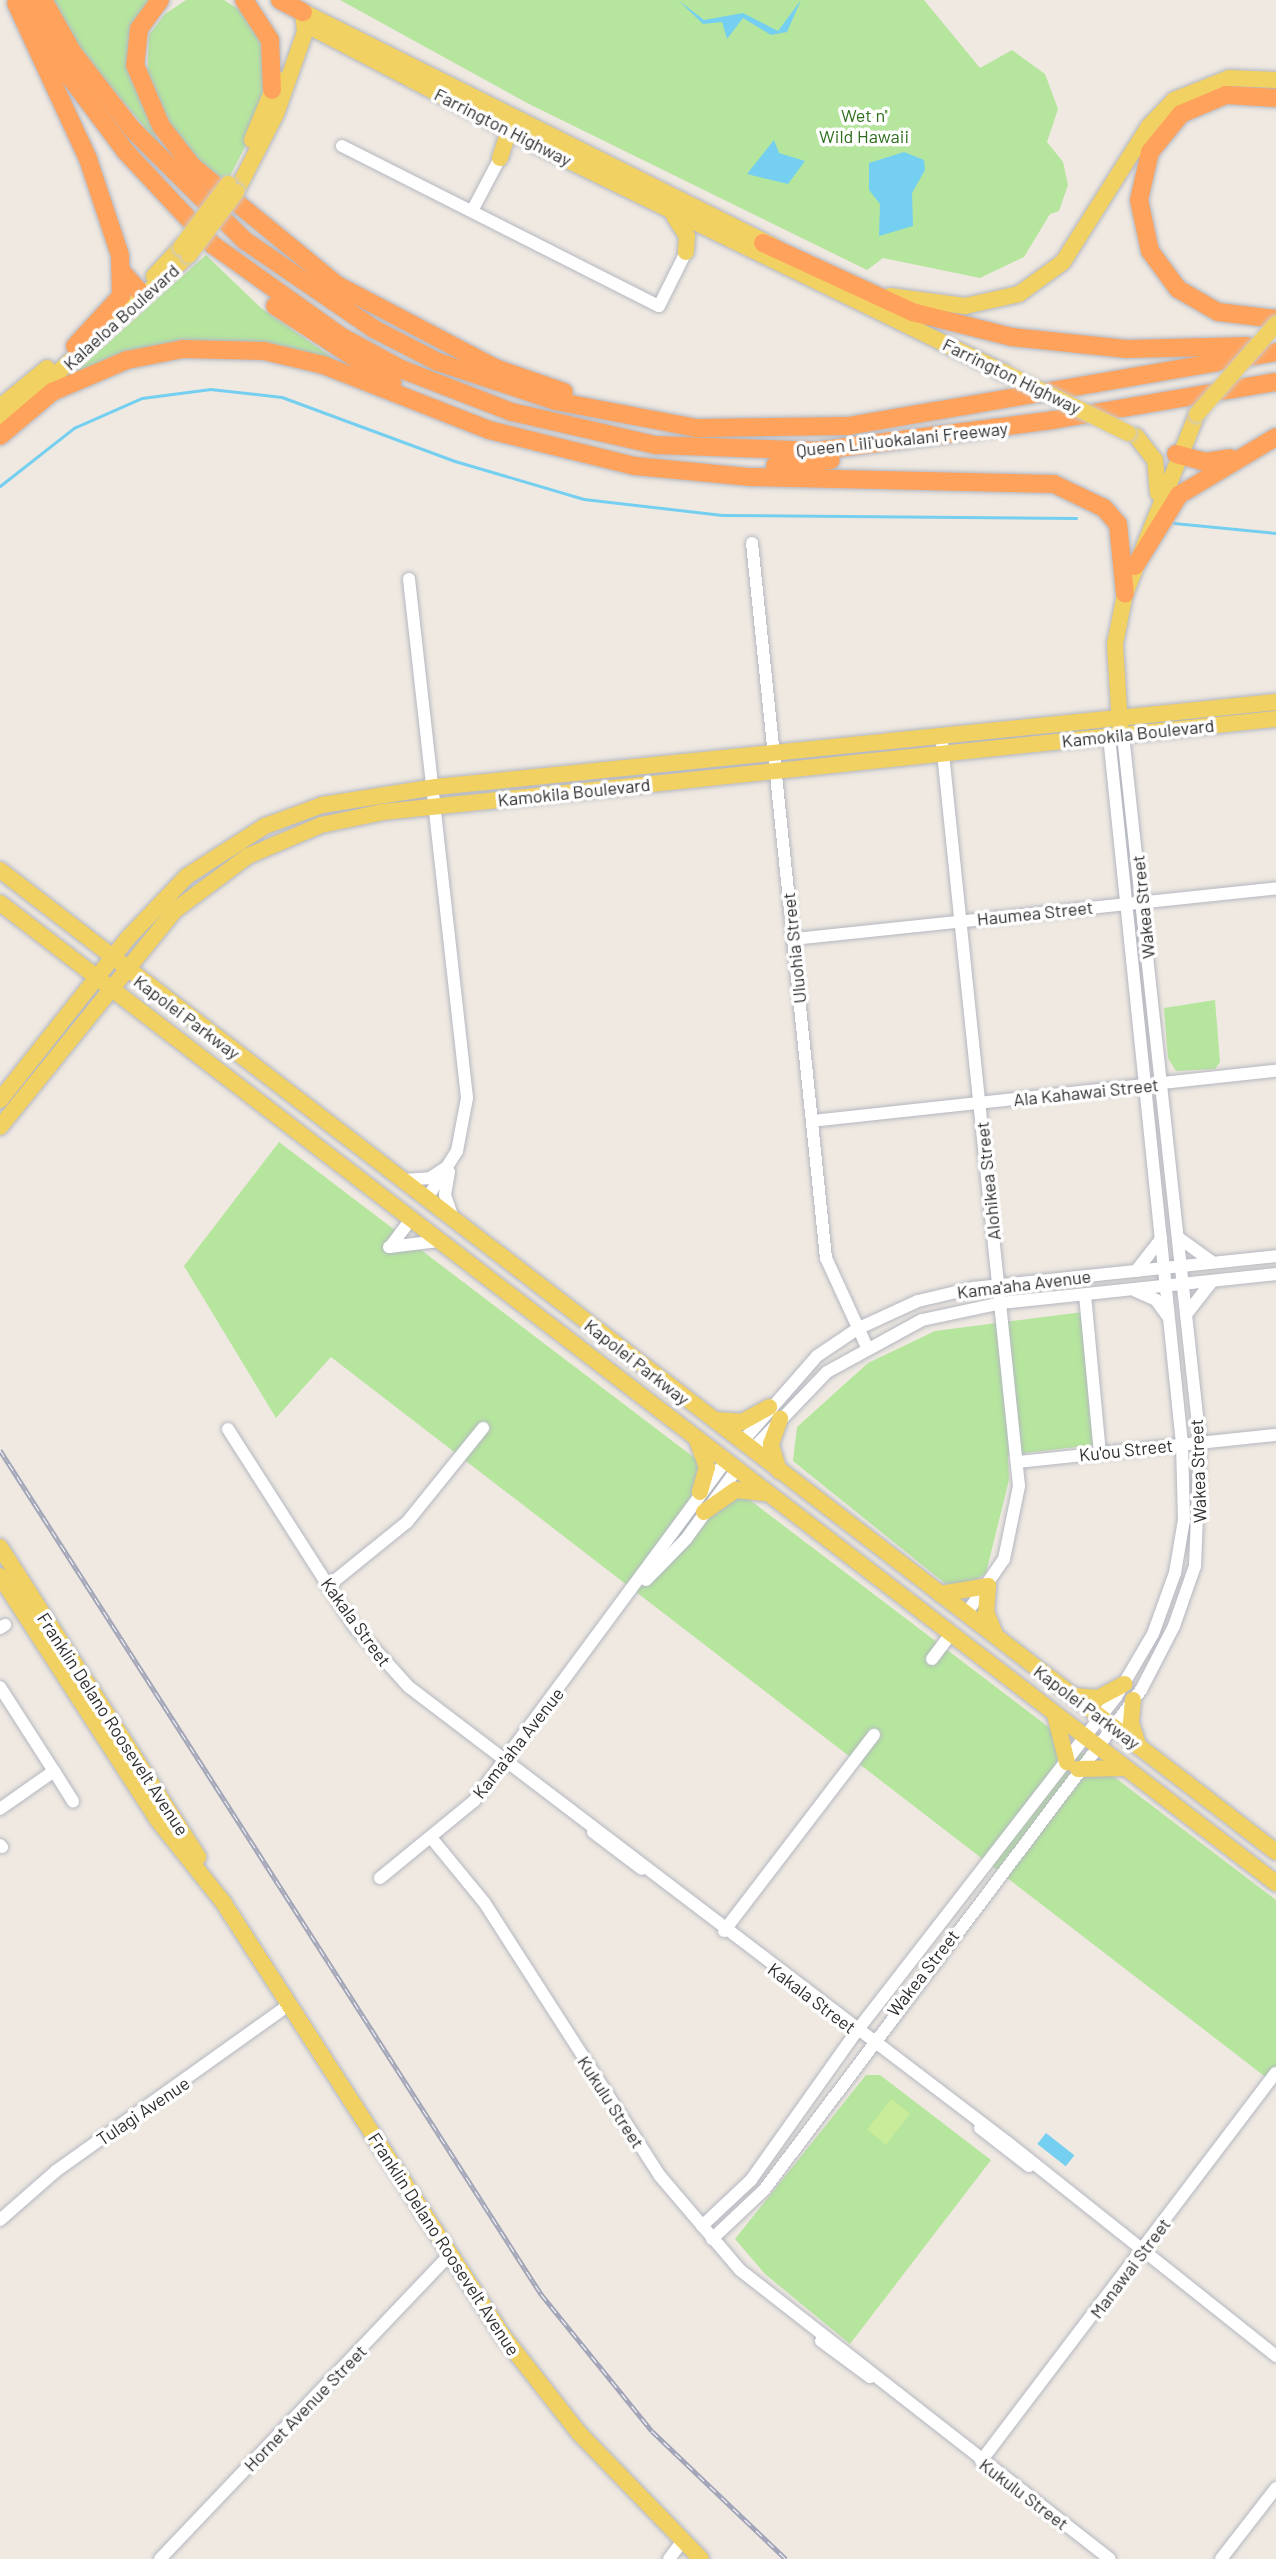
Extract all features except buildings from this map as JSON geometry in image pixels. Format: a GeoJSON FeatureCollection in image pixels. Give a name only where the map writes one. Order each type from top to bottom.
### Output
{"type":"FeatureCollection","features":[{"type":"Feature","properties":{"kind":"highway"},"geometry":{"type":"LineString","coordinates":[[15,0],[89,159],[122,271],[139,291]]}},
{"type":"Feature","properties":{"kind":"highway","name":"Queen Liliʻuokalani Freeway"},"geometry":{"type":"LineString","coordinates":[[24,0],[64,69],[126,152],[213,245],[301,312],[401,369],[469,398],[593,433],[703,450],[779,452],[1053,421],[1276,382]]}},
{"type":"Feature","properties":{"kind":"highway","name":"Queen Liliʻuokalani Freeway"},"geometry":{"type":"LineString","coordinates":[[43,0],[95,85],[151,152],[286,273],[438,362],[544,398],[643,420],[761,431],[848,426],[1276,352]]}},
{"type":"Feature","properties":{"kind":"highway"},"geometry":{"type":"LineString","coordinates":[[160,0],[134,48],[146,97],[173,145],[243,213],[337,285],[431,338],[495,368],[643,420]]}},
{"type":"Feature","properties":{"kind":"highway"},"geometry":{"type":"LineString","coordinates":[[244,0],[270,40],[280,86]]}},
{"type":"Feature","properties":{"kind":"highway"},"geometry":{"type":"LineString","coordinates":[[280,0],[305,6]]}},
{"type":"Feature","properties":{"kind":"highway"},"geometry":{"type":"LineString","coordinates":[[1276,98],[1226,95],[1181,114],[1150,152],[1139,200],[1150,251],[1178,289],[1218,312],[1276,321]]}},
{"type":"Feature","properties":{"kind":"highway"},"geometry":{"type":"LineString","coordinates":[[763,243],[912,312],[1012,337],[1171,351],[1276,342]]}},
{"type":"Feature","properties":{"kind":"highway"},"geometry":{"type":"LineString","coordinates":[[213,245],[233,270],[334,349],[489,430]]}},
{"type":"Feature","properties":{"kind":"highway"},"geometry":{"type":"LineString","coordinates":[[75,346],[114,306],[122,271]]}},
{"type":"Feature","properties":{"kind":"highway"},"geometry":{"type":"LineString","coordinates":[[0,436],[52,392],[99,370],[183,349],[215,348],[323,365],[489,430],[597,459],[750,477],[1054,484],[1104,508],[1118,524],[1125,594]]}},
{"type":"Feature","properties":{"kind":"highway"},"geometry":{"type":"LineString","coordinates":[[597,459],[785,466],[1053,421]]}},
{"type":"Feature","properties":{"kind":"highway"},"geometry":{"type":"LineString","coordinates":[[1135,566],[1179,495],[1276,437]]}},
{"type":"Feature","properties":{"kind":"highway"},"geometry":{"type":"LineString","coordinates":[[1176,454],[1205,462],[1247,453]]}},
{"type":"Feature","properties":{"kind":"main road","name":"Kalaeloa Boulevard"},"geometry":{"type":"LineString","coordinates":[[0,424],[185,251],[232,188],[280,86],[305,6]]}},
{"type":"Feature","properties":{"kind":"main road","name":"Farrington Highway"},"geometry":{"type":"LineString","coordinates":[[305,6],[318,31],[484,117],[505,145]]}},
{"type":"Feature","properties":{"kind":"main road","name":"Farrington Highway"},"geometry":{"type":"LineString","coordinates":[[305,6],[717,236],[1176,454]]}},
{"type":"Feature","properties":{"kind":"main road"},"geometry":{"type":"LineString","coordinates":[[280,86],[308,47],[341,43]]}},
{"type":"Feature","properties":{"kind":"main road","name":"Farrington Highway"},"geometry":{"type":"LineString","coordinates":[[536,136],[801,259],[926,304],[979,305],[1019,294],[1075,247],[1165,108],[1217,80],[1276,80]]}},
{"type":"Feature","properties":{"kind":"main road"},"geometry":{"type":"LineString","coordinates":[[505,145],[536,136]]}},
{"type":"Feature","properties":{"kind":"main road"},"geometry":{"type":"LineString","coordinates":[[505,145],[514,146],[536,136]]}},
{"type":"Feature","properties":{"kind":"main road"},"geometry":{"type":"LineString","coordinates":[[671,212],[684,229],[686,252],[717,236]]}},
{"type":"Feature","properties":{"kind":"main road","name":"Kalaeloa Boulevard"},"geometry":{"type":"LineString","coordinates":[[0,407],[185,251]]}},
{"type":"Feature","properties":{"kind":"main road","name":"Wakea Street"},"geometry":{"type":"LineString","coordinates":[[1116,735],[1115,644],[1125,594],[1176,454],[1197,414],[1276,321]]}},
{"type":"Feature","properties":{"kind":"main road"},"geometry":{"type":"LineString","coordinates":[[1132,435],[1155,460],[1158,502]]}},
{"type":"Feature","properties":{"kind":"main road","name":"Kamokila Boulevard"},"geometry":{"type":"LineString","coordinates":[[0,1100],[112,958],[187,876],[265,826],[352,798],[941,734],[1276,702]]}},
{"type":"Feature","properties":{"kind":"main road","name":"Kamokila Boulevard"},"geometry":{"type":"LineString","coordinates":[[0,1127],[6,1111],[174,911],[248,856],[332,822],[438,807],[1276,719]]}},
{"type":"Feature","properties":{"kind":"main road","name":"Kapolei Parkway"},"geometry":{"type":"LineString","coordinates":[[0,870],[125,969],[1276,1852]]}},
{"type":"Feature","properties":{"kind":"main road","name":"Kapolei Parkway"},"geometry":{"type":"LineString","coordinates":[[0,903],[1276,1883]]}},
{"type":"Feature","properties":{"kind":"main road"},"geometry":{"type":"LineString","coordinates":[[411,1219],[426,1200]]}},
{"type":"Feature","properties":{"kind":"main road"},"geometry":{"type":"LineString","coordinates":[[710,1418],[742,1422],[774,1413],[771,1444],[779,1471]]}},
{"type":"Feature","properties":{"kind":"main road"},"geometry":{"type":"LineString","coordinates":[[696,1438],[706,1467],[700,1492]]}},
{"type":"Feature","properties":{"kind":"main road"},"geometry":{"type":"LineString","coordinates":[[731,1465],[747,1446]]}},
{"type":"Feature","properties":{"kind":"main road"},"geometry":{"type":"LineString","coordinates":[[704,1512],[736,1490],[769,1494]]}},
{"type":"Feature","properties":{"kind":"main road","name":"Franklin Delano Roosevelt Avenue"},"geometry":{"type":"LineString","coordinates":[[0,1548],[449,2256],[547,2395],[682,2542],[701,2559]]}},
{"type":"Feature","properties":{"kind":"main road","name":"Franklin Delano Roosevelt Avenue"},"geometry":{"type":"LineString","coordinates":[[0,1576],[157,1819],[223,1902]]}},
{"type":"Feature","properties":{"kind":"main road"},"geometry":{"type":"LineString","coordinates":[[940,1594],[988,1586],[986,1612],[997,1638]]}},
{"type":"Feature","properties":{"kind":"main road"},"geometry":{"type":"LineString","coordinates":[[951,1634],[966,1614]]}},
{"type":"Feature","properties":{"kind":"main road"},"geometry":{"type":"LineString","coordinates":[[1074,1696],[1098,1698],[1124,1684]]}},
{"type":"Feature","properties":{"kind":"main road"},"geometry":{"type":"LineString","coordinates":[[1133,1699],[1131,1723],[1139,1746]]}},
{"type":"Feature","properties":{"kind":"main road"},"geometry":{"type":"LineString","coordinates":[[1054,1713],[1071,1767],[1126,1768]]}},
{"type":"Feature","properties":{"kind":"street"},"geometry":{"type":"LineString","coordinates":[[472,211],[505,145]]}},
{"type":"Feature","properties":{"kind":"street"},"geometry":{"type":"LineString","coordinates":[[342,146],[659,306],[686,252]]}},
{"type":"Feature","properties":{"kind":"street","name":"Uluohia Street"},"geometry":{"type":"LineString","coordinates":[[752,543],[826,1258],[866,1345]]}},
{"type":"Feature","properties":{"kind":"street"},"geometry":{"type":"LineString","coordinates":[[409,579],[436,788],[467,1098],[445,1195],[456,1223]]}},
{"type":"Feature","properties":{"kind":"street","name":"Alohikea Street"},"geometry":{"type":"LineString","coordinates":[[941,734],[1017,1462],[1014,1531],[988,1586],[966,1614]]}},
{"type":"Feature","properties":{"kind":"street","name":"Wakea Street"},"geometry":{"type":"LineString","coordinates":[[702,2226],[751,2180],[856,2032],[987,1862],[1107,1722],[1133,1699],[1166,1644],[1195,1566],[1200,1443],[1143,902],[1116,735]]}},
{"type":"Feature","properties":{"kind":"street","name":"Wakea Street"},"geometry":{"type":"LineString","coordinates":[[1107,1722],[1124,1684],[1153,1634],[1175,1573],[1184,1520],[1182,1444],[1126,904],[1116,735]]}},
{"type":"Feature","properties":{"kind":"street","name":"Haumea Street"},"geometry":{"type":"LineString","coordinates":[[794,939],[1276,888]]}},
{"type":"Feature","properties":{"kind":"street","name":"Ala Kahawai Street"},"geometry":{"type":"LineString","coordinates":[[811,1121],[1276,1071]]}},
{"type":"Feature","properties":{"kind":"street"},"geometry":{"type":"LineString","coordinates":[[401,1180],[429,1178],[451,1165]]}},
{"type":"Feature","properties":{"kind":"street"},"geometry":{"type":"LineString","coordinates":[[426,1200],[451,1165]]}},
{"type":"Feature","properties":{"kind":"street"},"geometry":{"type":"LineString","coordinates":[[411,1219],[389,1247],[439,1241]]}},
{"type":"Feature","properties":{"kind":"street"},"geometry":{"type":"LineString","coordinates":[[1179,1237],[1215,1263]]}},
{"type":"Feature","properties":{"kind":"street"},"geometry":{"type":"LineString","coordinates":[[1135,1271],[1161,1238]]}},
{"type":"Feature","properties":{"kind":"street","name":"Kama'aha Avenue"},"geometry":{"type":"LineString","coordinates":[[747,1446],[774,1413],[801,1370],[857,1329],[918,1301],[999,1285],[1276,1256]]}},
{"type":"Feature","properties":{"kind":"street","name":"Kama'aha Avenue"},"geometry":{"type":"LineString","coordinates":[[774,1413],[866,1345],[922,1320],[1001,1303],[1276,1274]]}},
{"type":"Feature","properties":{"kind":"street"},"geometry":{"type":"LineString","coordinates":[[1187,1315],[1212,1281]]}},
{"type":"Feature","properties":{"kind":"street"},"geometry":{"type":"LineString","coordinates":[[1133,1289],[1156,1300],[1170,1321]]}},
{"type":"Feature","properties":{"kind":"street"},"geometry":{"type":"LineString","coordinates":[[1085,1295],[1100,1453]]}},
{"type":"Feature","properties":{"kind":"street"},"geometry":{"type":"LineString","coordinates":[[328,1586],[407,1522],[483,1428]]}},
{"type":"Feature","properties":{"kind":"street","name":"Kakala Street"},"geometry":{"type":"LineString","coordinates":[[228,1429],[328,1586],[392,1671],[592,1829],[605,1846],[646,1870],[979,2125],[992,2142],[1032,2166],[1276,2356]]}},
{"type":"Feature","properties":{"kind":"street","name":"Ku'ou Street"},"geometry":{"type":"LineString","coordinates":[[1017,1462],[1276,1435]]}},
{"type":"Feature","properties":{"kind":"street","name":"Kama'aha Avenue"},"geometry":{"type":"LineString","coordinates":[[380,1878],[433,1840],[504,1762],[636,1590],[700,1492],[731,1465]]}},
{"type":"Feature","properties":{"kind":"street","name":"Kama'aha Avenue"},"geometry":{"type":"LineString","coordinates":[[636,1590],[674,1554],[704,1512],[731,1465]]}},
{"type":"Feature","properties":{"kind":"street"},"geometry":{"type":"LineString","coordinates":[[932,1660],[951,1634]]}},
{"type":"Feature","properties":{"kind":"street"},"geometry":{"type":"LineString","coordinates":[[0,1687],[73,1801]]}},
{"type":"Feature","properties":{"kind":"street"},"geometry":{"type":"LineString","coordinates":[[724,1931],[874,1735]]}},
{"type":"Feature","properties":{"kind":"street","name":"Wakea Street"},"geometry":{"type":"LineString","coordinates":[[712,2239],[764,2190],[870,2042],[1001,1873],[1071,1767]]}},
{"type":"Feature","properties":{"kind":"street"},"geometry":{"type":"LineString","coordinates":[[0,1810],[54,1771]]}},
{"type":"Feature","properties":{"kind":"street","name":"Kukulu Street"},"geometry":{"type":"LineString","coordinates":[[433,1840],[484,1902],[642,2150],[712,2239],[819,2337],[1110,2559]]}},
{"type":"Feature","properties":{"kind":"street","name":"Tulagi Avenue"},"geometry":{"type":"LineString","coordinates":[[0,2220],[56,2171],[289,2005]]}},
{"type":"Feature","properties":{"kind":"street","name":"Manawai Street"},"geometry":{"type":"LineString","coordinates":[[981,2461],[1276,2073]]}},
{"type":"Feature","properties":{"kind":"street","name":"Hornet Avenue Street"},"geometry":{"type":"LineString","coordinates":[[160,2559],[449,2256]]}},
{"type":"Feature","properties":{"kind":"street"},"geometry":{"type":"LineString","coordinates":[[1221,2559],[1276,2488]]}},
{"type":"Feature","properties":{"kind":"street"},"geometry":{"type":"LineString","coordinates":[[669,2559],[682,2542]]}},
{"type":"Feature","properties":{"kind":"green space"},"geometry":{"type":"Polygon","coordinates":[[[50,0],[150,0],[130,32],[127,68],[161,147],[82,52],[50,0]]]}},
{"type":"Feature","properties":{"kind":"green space"},"geometry":{"type":"Polygon","coordinates":[[[186,0],[224,0],[246,14],[260,31],[270,69],[249,139],[224,188],[171,131],[147,80],[149,35],[165,14],[186,0]]]}},
{"type":"Feature","properties":{"kind":"green space","name":"Wet n' Wild Hawaii"},"geometry":{"type":"Polygon","coordinates":[[[340,0],[924,0],[980,68],[1012,50],[1045,74],[1058,109],[1047,142],[1063,162],[1068,185],[1059,211],[1050,214],[1024,257],[980,278],[883,258],[867,270],[529,104],[340,0]]]}},
{"type":"Feature","properties":{"kind":"green space"},"geometry":{"type":"Polygon","coordinates":[[[206,255],[261,308],[355,373],[227,346],[66,381],[206,255]]]}},
{"type":"Feature","properties":{"kind":"green space"},"geometry":{"type":"Polygon","coordinates":[[[1215,1000],[1220,1062],[1215,1069],[1176,1071],[1168,1058],[1164,1008],[1215,1000]]]}},
{"type":"Feature","properties":{"kind":"green space"},"geometry":{"type":"Polygon","coordinates":[[[279,1142],[1276,1900],[1276,2085],[331,1357],[276,1418],[184,1266],[279,1142]]]}},
{"type":"Feature","properties":{"kind":"green space"},"geometry":{"type":"Polygon","coordinates":[[[1083,1312],[1103,1444],[1008,1455],[1009,1480],[986,1573],[957,1593],[793,1461],[797,1427],[868,1363],[935,1331],[1083,1312]]]}},
{"type":"Feature","properties":{"kind":"green space"},"geometry":{"type":"Polygon","coordinates":[[[866,2075],[880,2075],[991,2160],[850,2344],[765,2274],[735,2239],[866,2075]]]}},
{"type":"Feature","properties":{"kind":"green space"},"geometry":{"type":"Polygon","coordinates":[[[891,2099],[910,2114],[886,2145],[867,2130],[891,2099]]]}},
{"type":"Feature","properties":{"kind":"water"},"geometry":{"type":"Polygon","coordinates":[[[678,0],[704,20],[743,13],[778,31],[801,0],[787,32],[771,35],[743,18],[727,39],[722,22],[703,24],[678,0]]]}},
{"type":"Feature","properties":{"kind":"water"},"geometry":{"type":"Polygon","coordinates":[[[774,140],[779,153],[805,161],[788,184],[747,174],[774,140]]]}},
{"type":"Feature","properties":{"kind":"water"},"geometry":{"type":"Polygon","coordinates":[[[904,152],[924,160],[925,170],[912,193],[913,226],[879,236],[880,204],[869,190],[869,163],[904,152]]]}},
{"type":"Feature","properties":{"kind":"water"},"geometry":{"type":"Polygon","coordinates":[[[1046,2133],[1074,2155],[1066,2166],[1037,2144],[1046,2133]]]}},
{"type":"Feature","properties":{"kind":"waterway"},"geometry":{"type":"LineString","coordinates":[[0,486],[74,428],[142,398],[210,389],[282,397],[455,461],[584,499],[722,515],[1076,518]]}},
{"type":"Feature","properties":{"kind":"waterway"},"geometry":{"type":"LineString","coordinates":[[1174,523],[1276,533]]}},
{"type":"Feature","properties":{"kind":"railway"},"geometry":{"type":"LineString","coordinates":[[0,1450],[541,2294],[652,2431],[786,2559]]}}]}
